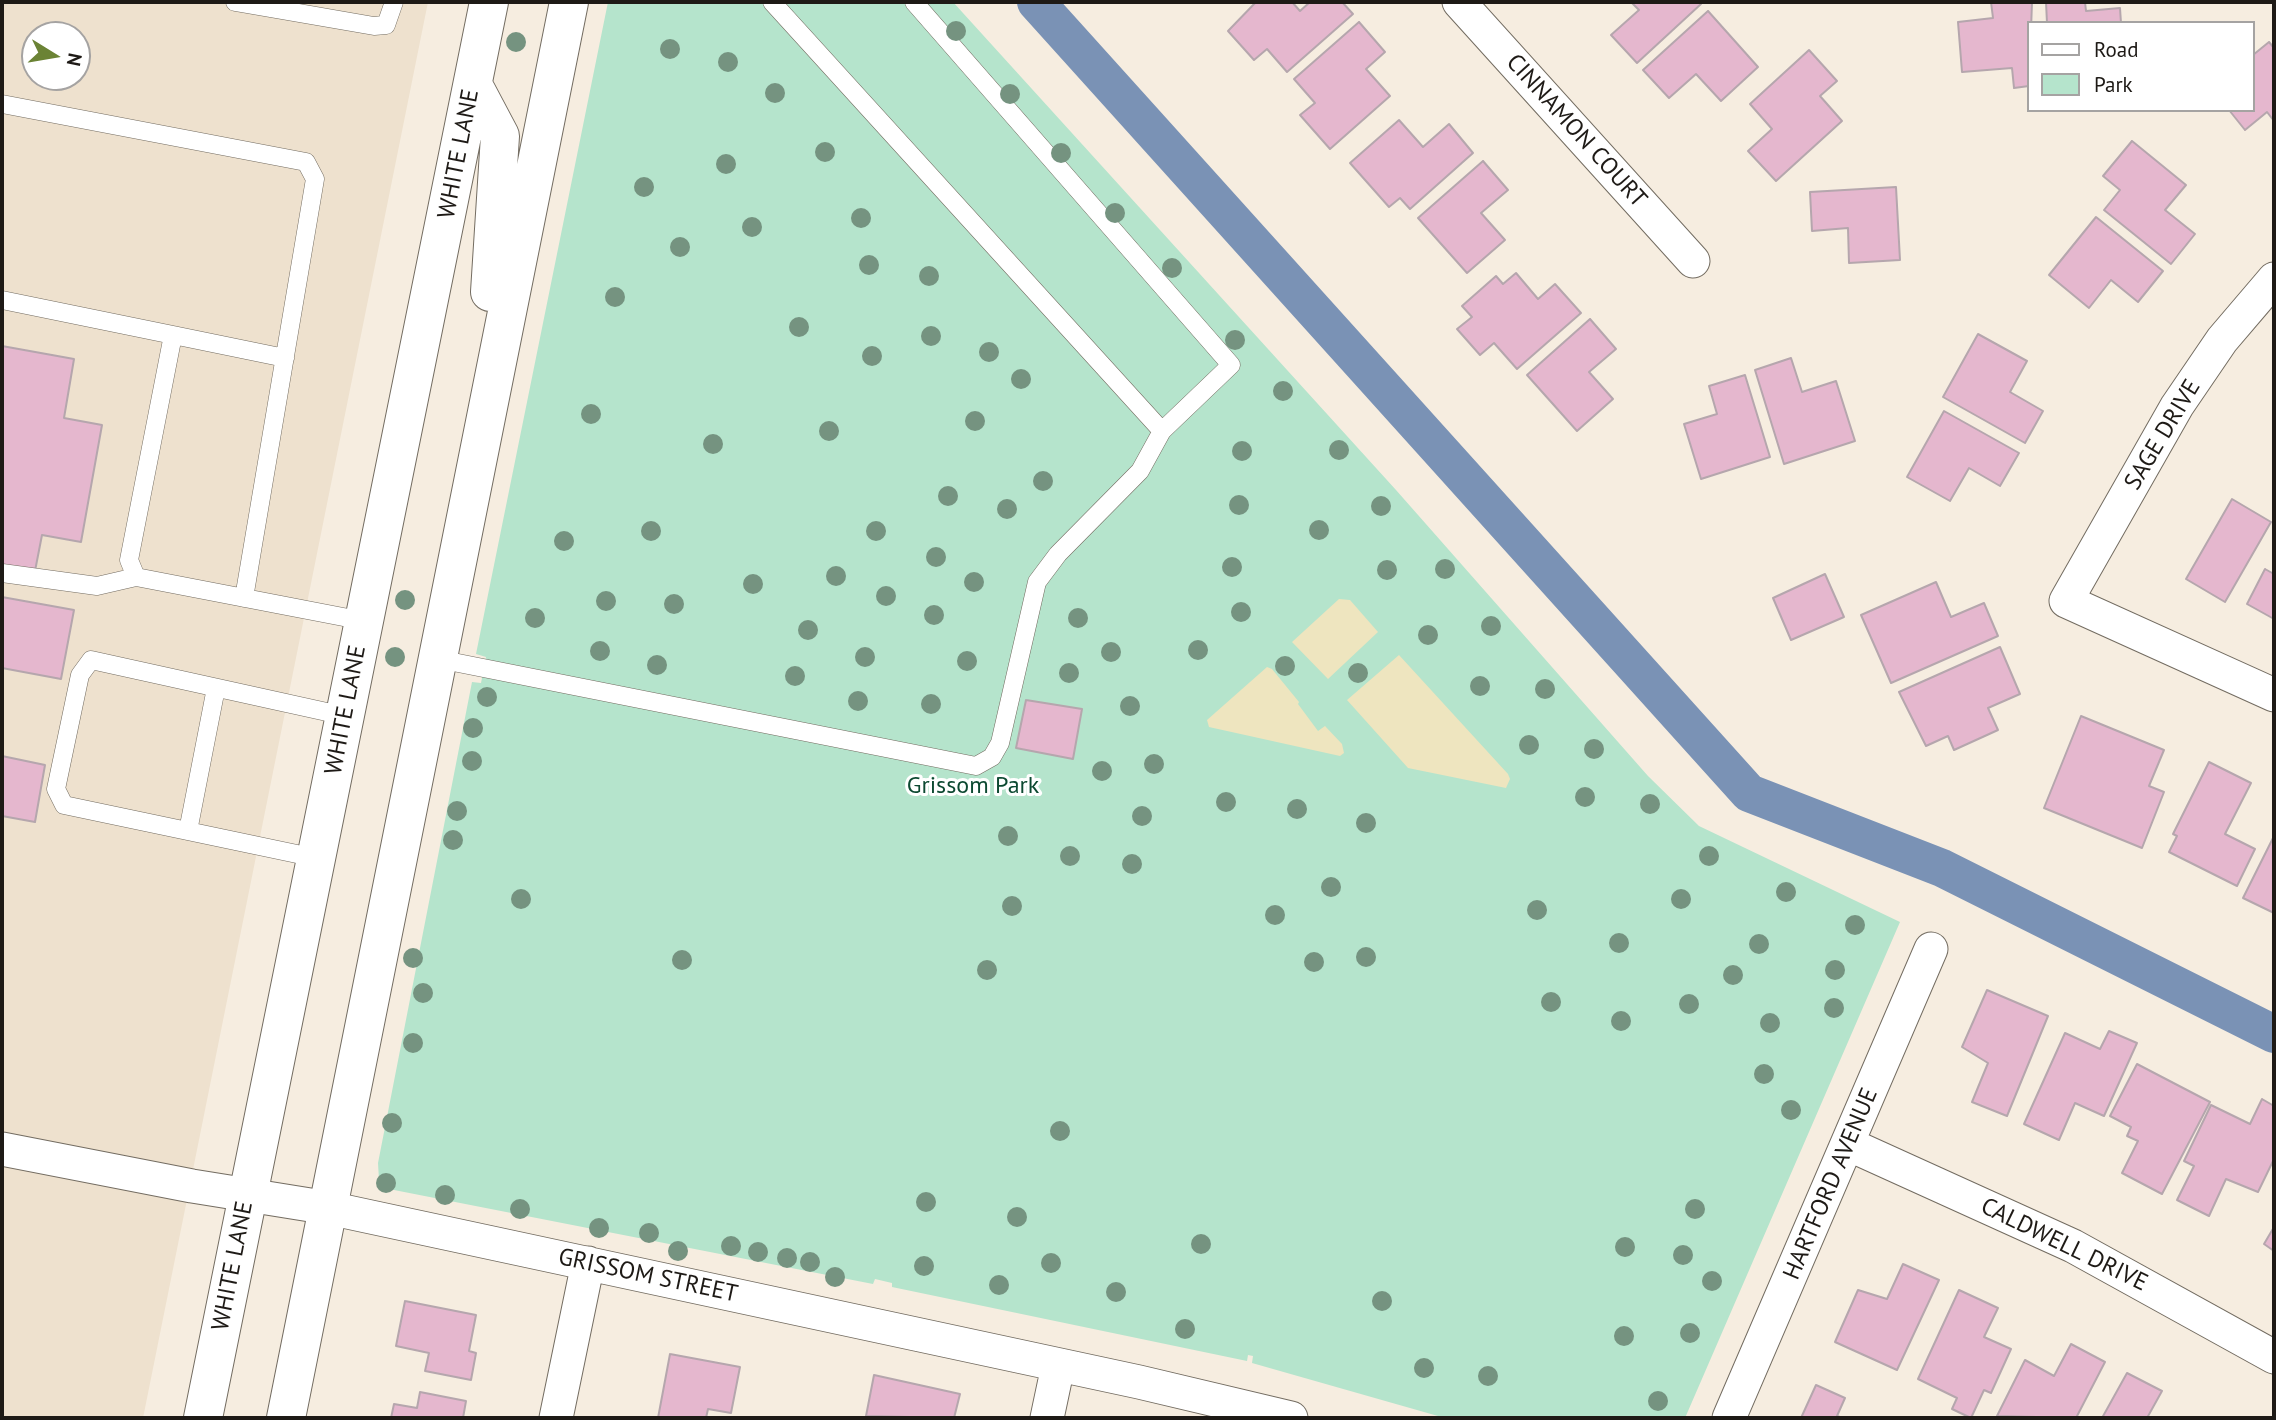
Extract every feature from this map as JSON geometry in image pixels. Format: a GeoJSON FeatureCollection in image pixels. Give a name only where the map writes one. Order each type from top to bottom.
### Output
{"type":"FeatureCollection","features":[{"type":"Feature","properties":{"kind":"main road","name":"WHITE LANE"},"geometry":{"type":"LineString","coordinates":[[203,1418],[489,2]]}},
{"type":"Feature","properties":{"kind":"main road"},"geometry":{"type":"LineString","coordinates":[[286,1418],[569,2]]}},
{"type":"Feature","properties":{"kind":"main road"},"geometry":{"type":"LineString","coordinates":[[472,85],[500,136],[480,444]]}},
{"type":"Feature","properties":{"kind":"street","name":"CINNAMON COURT"},"geometry":{"type":"LineString","coordinates":[[1459,2],[1693,261]]}},
{"type":"Feature","properties":{"kind":"street","name":"SAGE DRIVE"},"geometry":{"type":"LineString","coordinates":[[2274,279],[2222,340],[2177,407],[2066,601],[2274,695]]}},
{"type":"Feature","properties":{"kind":"street","name":"HARTFORD AVENUE"},"geometry":{"type":"LineString","coordinates":[[1730,1418],[1931,949]]}},
{"type":"Feature","properties":{"kind":"street","name":"CALDWELL DRIVE"},"geometry":{"type":"LineString","coordinates":[[1848,1144],[2073,1246],[2274,1357]]}},
{"type":"Feature","properties":{"kind":"street","name":"GRISSOM STREET"},"geometry":{"type":"LineString","coordinates":[[2,1149],[329,1208],[1291,1418]]}},
{"type":"Feature","properties":{"kind":"street"},"geometry":{"type":"LineString","coordinates":[[556,1418],[588,1263]]}},
{"type":"Feature","properties":{"kind":"street"},"geometry":{"type":"LineString","coordinates":[[1047,1418],[1058,1366]]}},
{"type":"Feature","properties":{"kind":"lane"},"geometry":{"type":"LineString","coordinates":[[235,2],[374,26],[386,25],[394,2]]}},
{"type":"Feature","properties":{"kind":"lane"},"geometry":{"type":"LineString","coordinates":[[772,2],[1162,431]]}},
{"type":"Feature","properties":{"kind":"lane"},"geometry":{"type":"LineString","coordinates":[[438,659],[976,766],[992,757],[1000,743],[1037,582],[1058,554],[1139,471],[1162,431],[1231,365],[914,2]]}},
{"type":"Feature","properties":{"kind":"lane"},"geometry":{"type":"LineString","coordinates":[[2,104],[306,162],[315,180],[244,598]]}},
{"type":"Feature","properties":{"kind":"lane"},"geometry":{"type":"LineString","coordinates":[[2,299],[285,358]]}},
{"type":"Feature","properties":{"kind":"lane"},"geometry":{"type":"LineString","coordinates":[[136,577],[129,560],[173,335]]}},
{"type":"Feature","properties":{"kind":"lane"},"geometry":{"type":"LineString","coordinates":[[2,573],[97,586],[136,577],[364,621]]}},
{"type":"Feature","properties":{"kind":"lane"},"geometry":{"type":"LineString","coordinates":[[316,858],[64,805],[56,789],[80,675],[91,660],[345,716]]}},
{"type":"Feature","properties":{"kind":"lane"},"geometry":{"type":"LineString","coordinates":[[188,831],[216,688]]}},
{"type":"Feature","properties":{"kind":"shaded area"},"geometry":{"type":"Polygon","coordinates":[[[2,2],[428,2],[143,1418],[2,1418],[2,2]]]}},
{"type":"Feature","properties":{"kind":"green space","name":"Grissom Park"},"geometry":{"type":"Polygon","coordinates":[[[608,2],[953,2],[1396,490],[1648,776],[1699,826],[1900,922],[1685,1418],[1445,1418],[1252,1363],[1253,1356],[1248,1355],[1247,1361],[892,1287],[892,1283],[875,1279],[873,1284],[394,1190],[379,1180],[378,1163],[472,682],[481,683],[486,657],[476,654],[608,2]]]}},
{"type":"Feature","properties":{"kind":"sand"},"geometry":{"type":"Polygon","coordinates":[[[1339,599],[1350,600],[1378,632],[1328,679],[1292,642],[1339,599]]]}},
{"type":"Feature","properties":{"kind":"sand"},"geometry":{"type":"Polygon","coordinates":[[[1399,655],[1508,774],[1510,779],[1506,788],[1408,768],[1347,700],[1399,655]]]}},
{"type":"Feature","properties":{"kind":"sand"},"geometry":{"type":"Polygon","coordinates":[[[1267,667],[1272,669],[1299,702],[1318,731],[1325,726],[1342,744],[1344,753],[1340,756],[1209,727],[1207,720],[1267,667]]]}},
{"type":"Feature","properties":{"kind":"building"},"geometry":{"type":"Polygon","coordinates":[[[1256,2],[1292,2],[1300,11],[1310,2],[1342,2],[1353,14],[1287,72],[1267,49],[1254,60],[1228,31],[1256,2]]]}},
{"type":"Feature","properties":{"kind":"building"},"geometry":{"type":"Polygon","coordinates":[[[1631,2],[1701,4],[1637,63],[1611,35],[1639,10],[1631,2]]]}},
{"type":"Feature","properties":{"kind":"building"},"geometry":{"type":"Polygon","coordinates":[[[1991,2],[2032,2],[2031,21],[2028,21],[2028,86],[2014,88],[2012,68],[1962,72],[1958,22],[1993,18],[1991,2]]]}},
{"type":"Feature","properties":{"kind":"building"},"geometry":{"type":"Polygon","coordinates":[[[2046,2],[2085,2],[2086,11],[2120,8],[2121,21],[2047,21],[2046,2]]]}},
{"type":"Feature","properties":{"kind":"building"},"geometry":{"type":"Polygon","coordinates":[[[1708,11],[1758,67],[1721,101],[1696,74],[1669,98],[1643,70],[1708,11]]]}},
{"type":"Feature","properties":{"kind":"building"},"geometry":{"type":"Polygon","coordinates":[[[1359,22],[1385,52],[1366,69],[1390,96],[1330,149],[1300,115],[1315,103],[1294,79],[1359,22]]]}},
{"type":"Feature","properties":{"kind":"building"},"geometry":{"type":"Polygon","coordinates":[[[2269,42],[2274,48],[2274,121],[2267,112],[2245,130],[2231,112],[2255,112],[2255,53],[2269,42]]]}},
{"type":"Feature","properties":{"kind":"building"},"geometry":{"type":"Polygon","coordinates":[[[1809,50],[1837,81],[1820,96],[1842,121],[1776,181],[1748,151],[1772,129],[1750,104],[1809,50]]]}},
{"type":"Feature","properties":{"kind":"building"},"geometry":{"type":"Polygon","coordinates":[[[1399,120],[1423,147],[1449,124],[1473,153],[1410,209],[1400,198],[1389,207],[1350,163],[1399,120]]]}},
{"type":"Feature","properties":{"kind":"building"},"geometry":{"type":"Polygon","coordinates":[[[2132,141],[2186,185],[2165,210],[2195,234],[2171,264],[2104,210],[2120,190],[2103,176],[2132,141]]]}},
{"type":"Feature","properties":{"kind":"building"},"geometry":{"type":"Polygon","coordinates":[[[1483,161],[1508,190],[1481,213],[1505,240],[1467,273],[1418,218],[1483,161]]]}},
{"type":"Feature","properties":{"kind":"building"},"geometry":{"type":"Polygon","coordinates":[[[1896,187],[1900,260],[1849,263],[1848,228],[1812,231],[1810,192],[1896,187]]]}},
{"type":"Feature","properties":{"kind":"building"},"geometry":{"type":"Polygon","coordinates":[[[2096,217],[2163,271],[2138,302],[2111,280],[2089,308],[2049,275],[2096,217]]]}},
{"type":"Feature","properties":{"kind":"building"},"geometry":{"type":"Polygon","coordinates":[[[1516,273],[1538,299],[1555,284],[1581,313],[1517,369],[1494,343],[1480,355],[1457,329],[1472,317],[1462,306],[1496,276],[1503,284],[1516,273]]]}},
{"type":"Feature","properties":{"kind":"building"},"geometry":{"type":"Polygon","coordinates":[[[1590,319],[1616,349],[1589,372],[1613,399],[1577,431],[1527,375],[1590,319]]]}},
{"type":"Feature","properties":{"kind":"building"},"geometry":{"type":"Polygon","coordinates":[[[1978,334],[2027,361],[2010,392],[2043,411],[2025,443],[1943,397],[1978,334]]]}},
{"type":"Feature","properties":{"kind":"building"},"geometry":{"type":"Polygon","coordinates":[[[2,346],[74,359],[64,418],[102,425],[81,542],[42,535],[35,571],[2,565],[2,346]]]}},
{"type":"Feature","properties":{"kind":"building"},"geometry":{"type":"Polygon","coordinates":[[[1791,358],[1802,392],[1836,381],[1855,441],[1784,464],[1755,370],[1791,358]]]}},
{"type":"Feature","properties":{"kind":"building"},"geometry":{"type":"Polygon","coordinates":[[[1745,375],[1770,457],[1701,479],[1684,424],[1717,414],[1709,386],[1745,375]]]}},
{"type":"Feature","properties":{"kind":"building"},"geometry":{"type":"Polygon","coordinates":[[[1944,411],[2019,453],[2000,486],[1969,468],[1950,501],[1907,477],[1944,411]]]}},
{"type":"Feature","properties":{"kind":"building"},"geometry":{"type":"Polygon","coordinates":[[[2232,499],[2271,522],[2225,602],[2186,579],[2232,499]]]}},
{"type":"Feature","properties":{"kind":"building"},"geometry":{"type":"Polygon","coordinates":[[[2265,569],[2274,574],[2274,619],[2247,604],[2265,569]]]}},
{"type":"Feature","properties":{"kind":"building"},"geometry":{"type":"Polygon","coordinates":[[[1825,574],[1844,617],[1791,640],[1773,598],[1825,574]]]}},
{"type":"Feature","properties":{"kind":"building"},"geometry":{"type":"Polygon","coordinates":[[[1936,582],[1951,617],[1984,603],[1998,636],[1891,683],[1861,615],[1936,582]]]}},
{"type":"Feature","properties":{"kind":"building"},"geometry":{"type":"Polygon","coordinates":[[[2,597],[74,610],[61,679],[2,668],[2,597]]]}},
{"type":"Feature","properties":{"kind":"building"},"geometry":{"type":"Polygon","coordinates":[[[2000,647],[2020,694],[1988,708],[1998,730],[1954,750],[1948,736],[1926,746],[1899,692],[2000,647]]]}},
{"type":"Feature","properties":{"kind":"building"},"geometry":{"type":"Polygon","coordinates":[[[1026,700],[1082,709],[1073,759],[1016,748],[1026,700]]]}},
{"type":"Feature","properties":{"kind":"building"},"geometry":{"type":"Polygon","coordinates":[[[2081,716],[2164,750],[2149,786],[2164,792],[2142,848],[2044,808],[2081,716]]]}},
{"type":"Feature","properties":{"kind":"building"},"geometry":{"type":"Polygon","coordinates":[[[2,756],[45,765],[35,822],[2,816],[2,756]]]}},
{"type":"Feature","properties":{"kind":"building"},"geometry":{"type":"Polygon","coordinates":[[[2209,762],[2251,783],[2225,834],[2255,849],[2237,886],[2169,852],[2177,836],[2173,834],[2209,762]]]}},
{"type":"Feature","properties":{"kind":"building"},"geometry":{"type":"Polygon","coordinates":[[[2274,836],[2274,913],[2243,898],[2274,836]]]}},
{"type":"Feature","properties":{"kind":"building"},"geometry":{"type":"Polygon","coordinates":[[[1987,990],[2048,1016],[2007,1116],[1972,1102],[1988,1063],[1962,1047],[1987,990]]]}},
{"type":"Feature","properties":{"kind":"building"},"geometry":{"type":"Polygon","coordinates":[[[2109,1031],[2137,1043],[2104,1116],[2075,1103],[2059,1140],[2024,1124],[2065,1033],[2100,1049],[2109,1031]]]}},
{"type":"Feature","properties":{"kind":"building"},"geometry":{"type":"Polygon","coordinates":[[[2137,1064],[2210,1102],[2162,1194],[2122,1173],[2138,1141],[2127,1136],[2131,1127],[2110,1116],[2137,1064]]]}},
{"type":"Feature","properties":{"kind":"building"},"geometry":{"type":"Polygon","coordinates":[[[2262,1099],[2274,1106],[2274,1159],[2258,1192],[2226,1179],[2209,1216],[2177,1200],[2194,1166],[2184,1161],[2211,1105],[2250,1124],[2262,1099]]]}},
{"type":"Feature","properties":{"kind":"building"},"geometry":{"type":"Polygon","coordinates":[[[2274,1227],[2274,1251],[2264,1244],[2274,1227]]]}},
{"type":"Feature","properties":{"kind":"building"},"geometry":{"type":"Polygon","coordinates":[[[1903,1264],[1939,1280],[1897,1370],[1835,1342],[1858,1290],[1887,1299],[1903,1264]]]}},
{"type":"Feature","properties":{"kind":"building"},"geometry":{"type":"Polygon","coordinates":[[[1959,1290],[1998,1308],[1984,1337],[2011,1349],[1991,1393],[1984,1390],[1971,1418],[1952,1409],[1957,1398],[1918,1379],[1959,1290]]]}},
{"type":"Feature","properties":{"kind":"building"},"geometry":{"type":"Polygon","coordinates":[[[405,1301],[476,1315],[469,1351],[476,1353],[471,1380],[425,1371],[429,1353],[396,1346],[405,1301]]]}},
{"type":"Feature","properties":{"kind":"building"},"geometry":{"type":"Polygon","coordinates":[[[2071,1344],[2105,1362],[2076,1418],[1997,1416],[2025,1360],[2054,1376],[2071,1344]]]}},
{"type":"Feature","properties":{"kind":"building"},"geometry":{"type":"Polygon","coordinates":[[[670,1354],[740,1367],[731,1413],[708,1409],[706,1418],[658,1418],[670,1354]]]}},
{"type":"Feature","properties":{"kind":"building"},"geometry":{"type":"Polygon","coordinates":[[[2127,1373],[2162,1391],[2147,1418],[2102,1418],[2127,1373]]]}},
{"type":"Feature","properties":{"kind":"building"},"geometry":{"type":"Polygon","coordinates":[[[874,1375],[960,1394],[954,1418],[866,1416],[874,1375]]]}},
{"type":"Feature","properties":{"kind":"building"},"geometry":{"type":"Polygon","coordinates":[[[1816,1385],[1845,1398],[1837,1416],[1843,1418],[1801,1418],[1816,1385]]]}},
{"type":"Feature","properties":{"kind":"building"},"geometry":{"type":"Polygon","coordinates":[[[420,1392],[466,1401],[463,1418],[391,1418],[394,1404],[417,1408],[420,1392]]]}},
{"type":"Feature","properties":{"kind":"waterway"},"geometry":{"type":"LineString","coordinates":[[1036,2],[1749,793],[1942,868],[2274,1034]]}}]}
